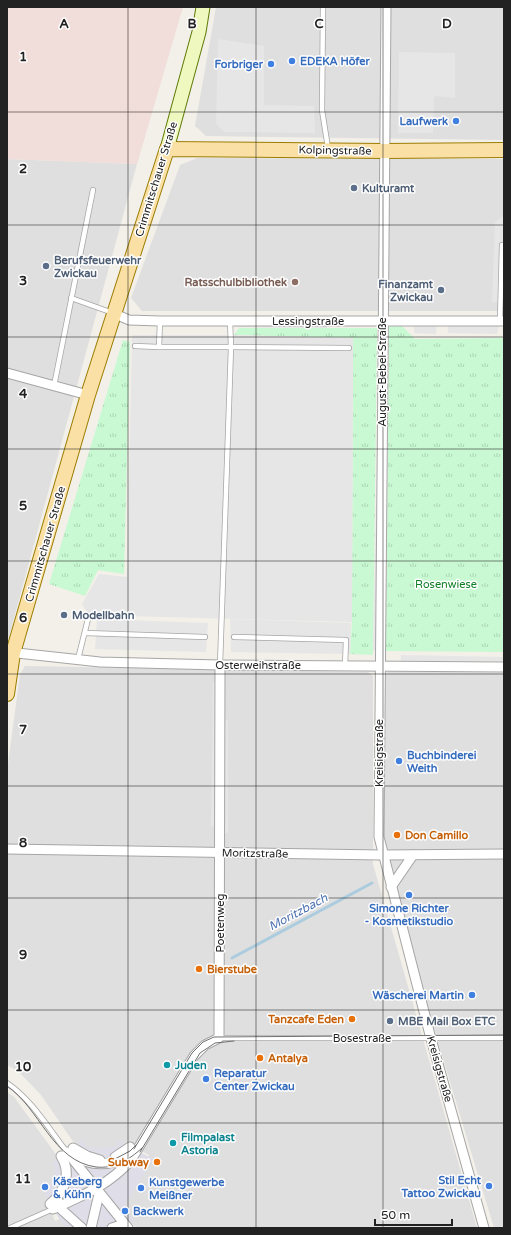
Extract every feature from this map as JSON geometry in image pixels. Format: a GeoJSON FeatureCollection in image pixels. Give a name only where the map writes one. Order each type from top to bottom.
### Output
{"type":"FeatureCollection","features":[{"type":"Feature","properties":{"kind":"main road","name":"Crimmitschauer Straße"},"geometry":{"type":"LineString","coordinates":[[7,694],[10,652],[113,313],[167,149],[199,32],[203,7]]}},
{"type":"Feature","properties":{"kind":"main road","name":"Kolpingstraße"},"geometry":{"type":"LineString","coordinates":[[167,149],[384,151],[504,150]]}},
{"type":"Feature","properties":{"kind":"street","name":"August-Bebel-Straße"},"geometry":{"type":"LineString","coordinates":[[381,666],[383,117],[386,7]]}},
{"type":"Feature","properties":{"kind":"street","name":"Lessingstraße"},"geometry":{"type":"LineString","coordinates":[[113,313],[129,320],[160,321],[502,321]]}},
{"type":"Feature","properties":{"kind":"street"},"geometry":{"type":"LineString","coordinates":[[7,373],[88,395]]}},
{"type":"Feature","properties":{"kind":"street","name":"Osterweihstraße"},"geometry":{"type":"LineString","coordinates":[[10,652],[100,662],[220,665],[504,667]]}},
{"type":"Feature","properties":{"kind":"street","name":"Poetenweg"},"geometry":{"type":"LineString","coordinates":[[220,665],[220,1038]]}},
{"type":"Feature","properties":{"kind":"street","name":"Kreisigstraße"},"geometry":{"type":"LineString","coordinates":[[381,666],[379,673],[378,837],[484,1228]]}},
{"type":"Feature","properties":{"kind":"street","name":"Moritzstraße"},"geometry":{"type":"LineString","coordinates":[[7,849],[382,855],[504,854]]}},
{"type":"Feature","properties":{"kind":"street"},"geometry":{"type":"LineString","coordinates":[[391,887],[413,855]]}},
{"type":"Feature","properties":{"kind":"street"},"geometry":{"type":"LineString","coordinates":[[56,1207],[97,1192],[122,1171],[194,1056],[205,1045],[220,1038]]}},
{"type":"Feature","properties":{"kind":"street"},"geometry":{"type":"LineString","coordinates":[[67,1152],[87,1163],[98,1165],[117,1162],[136,1150]]}},
{"type":"Feature","properties":{"kind":"street"},"geometry":{"type":"LineString","coordinates":[[67,1152],[97,1192],[126,1226]]}},
{"type":"Feature","properties":{"kind":"street"},"geometry":{"type":"LineString","coordinates":[[56,1207],[68,1171],[67,1152]]}},
{"type":"Feature","properties":{"kind":"street"},"geometry":{"type":"LineString","coordinates":[[91,1228],[97,1192]]}},
{"type":"Feature","properties":{"kind":"street"},"geometry":{"type":"LineString","coordinates":[[56,1207],[82,1228]]}},
{"type":"Feature","properties":{"kind":"street"},"geometry":{"type":"LineString","coordinates":[[112,1228],[126,1226]]}},
{"type":"Feature","properties":{"kind":"lane"},"geometry":{"type":"LineString","coordinates":[[323,7],[322,110],[329,150]]}},
{"type":"Feature","properties":{"kind":"lane"},"geometry":{"type":"LineString","coordinates":[[54,386],[93,190]]}},
{"type":"Feature","properties":{"kind":"lane"},"geometry":{"type":"LineString","coordinates":[[502,321],[502,245],[504,245]]}},
{"type":"Feature","properties":{"kind":"lane"},"geometry":{"type":"LineString","coordinates":[[71,298],[113,313]]}},
{"type":"Feature","properties":{"kind":"lane"},"geometry":{"type":"LineString","coordinates":[[159,347],[160,321]]}},
{"type":"Feature","properties":{"kind":"lane"},"geometry":{"type":"LineString","coordinates":[[220,665],[231,347],[230,321]]}},
{"type":"Feature","properties":{"kind":"lane"},"geometry":{"type":"LineString","coordinates":[[135,346],[349,348]]}},
{"type":"Feature","properties":{"kind":"lane"},"geometry":{"type":"LineString","coordinates":[[78,660],[89,615]]}},
{"type":"Feature","properties":{"kind":"lane"},"geometry":{"type":"LineString","coordinates":[[85,633],[205,637]]}},
{"type":"Feature","properties":{"kind":"lane"},"geometry":{"type":"LineString","coordinates":[[234,637],[346,640],[345,666]]}},
{"type":"Feature","properties":{"kind":"lane","name":"Bosestraße"},"geometry":{"type":"LineString","coordinates":[[220,1038],[504,1038]]}},
{"type":"Feature","properties":{"kind":"lane"},"geometry":{"type":"LineString","coordinates":[[7,1083],[31,1106],[67,1152]]}},
{"type":"Feature","properties":{"kind":"lane"},"geometry":{"type":"LineString","coordinates":[[10,1228],[56,1207]]}},
{"type":"Feature","properties":{"kind":"shaded area"},"geometry":{"type":"Polygon","coordinates":[[[7,7],[183,7],[137,164],[7,159],[7,7]]]}},
{"type":"Feature","properties":{"kind":"shaded area"},"geometry":{"type":"Polygon","coordinates":[[[216,7],[504,7],[504,140],[206,136],[195,126],[216,7]]]}},
{"type":"Feature","properties":{"kind":"shaded area"},"geometry":{"type":"Polygon","coordinates":[[[218,39],[264,46],[264,105],[314,106],[315,133],[224,132],[216,123],[218,39]]]}},
{"type":"Feature","properties":{"kind":"shaded area"},"geometry":{"type":"Polygon","coordinates":[[[399,52],[455,53],[455,98],[434,96],[433,133],[398,133],[399,52]]]}},
{"type":"Feature","properties":{"kind":"shaded area"},"geometry":{"type":"Polygon","coordinates":[[[197,158],[504,159],[504,311],[142,311],[131,298],[180,165],[197,158]]]}},
{"type":"Feature","properties":{"kind":"shaded area"},"geometry":{"type":"Polygon","coordinates":[[[7,159],[137,164],[7,644],[7,159]]]}},
{"type":"Feature","properties":{"kind":"shaded area"},"geometry":{"type":"Polygon","coordinates":[[[504,215],[504,303],[492,302],[495,222],[504,215]]]}},
{"type":"Feature","properties":{"kind":"shaded area"},"geometry":{"type":"Polygon","coordinates":[[[414,321],[437,321],[436,334],[414,333],[414,321]]]}},
{"type":"Feature","properties":{"kind":"shaded area"},"geometry":{"type":"Polygon","coordinates":[[[447,321],[500,321],[497,334],[448,333],[447,321]]]}},
{"type":"Feature","properties":{"kind":"shaded area"},"geometry":{"type":"Polygon","coordinates":[[[238,323],[327,323],[327,328],[238,327],[238,323]]]}},
{"type":"Feature","properties":{"kind":"shaded area"},"geometry":{"type":"Polygon","coordinates":[[[132,335],[231,335],[353,338],[352,622],[89,615],[82,604],[99,574],[127,577],[132,335]]]}},
{"type":"Feature","properties":{"kind":"shaded area"},"geometry":{"type":"Polygon","coordinates":[[[376,503],[380,504],[378,650],[373,650],[376,503]]]}},
{"type":"Feature","properties":{"kind":"shaded area"},"geometry":{"type":"Polygon","coordinates":[[[97,619],[208,623],[206,652],[95,649],[97,619]]]}},
{"type":"Feature","properties":{"kind":"shaded area"},"geometry":{"type":"Polygon","coordinates":[[[230,619],[351,623],[350,654],[231,652],[230,619]]]}},
{"type":"Feature","properties":{"kind":"shaded area"},"geometry":{"type":"Polygon","coordinates":[[[401,655],[504,657],[504,661],[401,661],[401,655]]]}},
{"type":"Feature","properties":{"kind":"shaded area"},"geometry":{"type":"Polygon","coordinates":[[[25,666],[368,672],[373,676],[373,864],[477,1228],[137,1228],[122,1216],[124,1197],[149,1155],[130,1145],[117,1154],[83,1150],[72,1140],[41,1095],[18,1071],[7,1065],[7,771],[20,674],[25,666]]]}},
{"type":"Feature","properties":{"kind":"shaded area"},"geometry":{"type":"Polygon","coordinates":[[[389,671],[504,673],[504,1228],[494,1228],[420,982],[384,851],[383,676],[389,671]]]}},
{"type":"Feature","properties":{"kind":"shaded area"},"geometry":{"type":"Polygon","coordinates":[[[213,682],[215,682],[216,827],[211,826],[213,682]]]}},
{"type":"Feature","properties":{"kind":"shaded area"},"geometry":{"type":"Polygon","coordinates":[[[224,720],[228,720],[228,833],[223,833],[224,720]]]}},
{"type":"Feature","properties":{"kind":"shaded area"},"geometry":{"type":"Polygon","coordinates":[[[7,1092],[14,1097],[63,1164],[48,1203],[55,1221],[64,1217],[75,1228],[7,1228],[7,1092]]]}},
{"type":"Feature","properties":{"kind":"shaded area"},"geometry":{"type":"Polygon","coordinates":[[[83,1140],[86,1147],[110,1148],[110,1146],[117,1147],[119,1141],[153,1159],[123,1209],[124,1213],[134,1219],[128,1228],[67,1228],[61,1222],[45,1195],[56,1171],[52,1163],[83,1140]]]}},
{"type":"Feature","properties":{"kind":"green space","name":"Rosenwiese"},"geometry":{"type":"Polygon","coordinates":[[[402,326],[415,339],[504,338],[504,652],[386,651],[389,327],[402,326]]]}},
{"type":"Feature","properties":{"kind":"green space"},"geometry":{"type":"Polygon","coordinates":[[[239,328],[377,328],[373,655],[350,654],[352,622],[353,338],[234,335],[239,328]]]}},
{"type":"Feature","properties":{"kind":"green space"},"geometry":{"type":"Polygon","coordinates":[[[123,340],[130,342],[124,574],[98,570],[85,596],[49,584],[123,340]]]}},
{"type":"Feature","properties":{"kind":"waterway","name":"Moritzbach"},"geometry":{"type":"LineString","coordinates":[[232,958],[372,883]]}},
{"type":"Feature","properties":{"kind":"tram line"},"geometry":{"type":"LineString","coordinates":[[134,1149],[192,1053],[203,1042],[214,1037],[504,1035]]}},
{"type":"Feature","properties":{"kind":"tram line"},"geometry":{"type":"LineString","coordinates":[[140,1152],[200,1053],[215,1043],[234,1041]]}},
{"type":"Feature","properties":{"kind":"tram line"},"geometry":{"type":"LineString","coordinates":[[7,1086],[29,1107],[57,1145],[68,1155],[81,1163],[96,1167],[109,1167],[121,1163],[142,1148]]}},
{"type":"Feature","properties":{"kind":"tram line"},"geometry":{"type":"LineString","coordinates":[[113,1160],[130,1151],[136,1145]]}},
{"type":"Feature","properties":{"kind":"place","name":"EDEKA Höfer"},"geometry":{"type":"Point","coordinates":[292,61]}},
{"type":"Feature","properties":{"kind":"place","name":"Forbriger"},"geometry":{"type":"Point","coordinates":[271,64]}},
{"type":"Feature","properties":{"kind":"place","name":"Laufwerk"},"geometry":{"type":"Point","coordinates":[456,121]}},
{"type":"Feature","properties":{"kind":"place","name":"Kulturamt"},"geometry":{"type":"Point","coordinates":[354,188]}},
{"type":"Feature","properties":{"kind":"place","name":"Berufsfeuerwehr Zwickau"},"geometry":{"type":"Point","coordinates":[46,266]}},
{"type":"Feature","properties":{"kind":"place","name":"Ratsschulbibliothek"},"geometry":{"type":"Point","coordinates":[295,282]}},
{"type":"Feature","properties":{"kind":"place","name":"Finanzamt Zwickau"},"geometry":{"type":"Point","coordinates":[441,290]}},
{"type":"Feature","properties":{"kind":"place","name":"Modellbahn"},"geometry":{"type":"Point","coordinates":[64,615]}},
{"type":"Feature","properties":{"kind":"place","name":"Buchbinderei Weith"},"geometry":{"type":"Point","coordinates":[399,761]}},
{"type":"Feature","properties":{"kind":"place","name":"Don Camillo"},"geometry":{"type":"Point","coordinates":[397,835]}},
{"type":"Feature","properties":{"kind":"place","name":"Simone Richter - Kosmetikstudio"},"geometry":{"type":"Point","coordinates":[409,895]}},
{"type":"Feature","properties":{"kind":"place","name":"Bierstube"},"geometry":{"type":"Point","coordinates":[199,969]}},
{"type":"Feature","properties":{"kind":"place","name":"Wäscherei Martin"},"geometry":{"type":"Point","coordinates":[472,995]}},
{"type":"Feature","properties":{"kind":"place","name":"Tanzcafe Eden"},"geometry":{"type":"Point","coordinates":[352,1019]}},
{"type":"Feature","properties":{"kind":"place","name":"MBE Mail Box ETC"},"geometry":{"type":"Point","coordinates":[390,1021]}},
{"type":"Feature","properties":{"kind":"place","name":"Antalya"},"geometry":{"type":"Point","coordinates":[260,1058]}},
{"type":"Feature","properties":{"kind":"place","name":"Juden"},"geometry":{"type":"Point","coordinates":[167,1065]}},
{"type":"Feature","properties":{"kind":"place","name":"Reparatur Center Zwickau"},"geometry":{"type":"Point","coordinates":[206,1079]}},
{"type":"Feature","properties":{"kind":"place","name":"Filmpalast Astoria"},"geometry":{"type":"Point","coordinates":[173,1143]}},
{"type":"Feature","properties":{"kind":"place","name":"Subway"},"geometry":{"type":"Point","coordinates":[157,1162]}},
{"type":"Feature","properties":{"kind":"place","name":"Stil Echt Tattoo Zwickau"},"geometry":{"type":"Point","coordinates":[489,1186]}},
{"type":"Feature","properties":{"kind":"place","name":"Käseberg & Kühn"},"geometry":{"type":"Point","coordinates":[45,1187]}},
{"type":"Feature","properties":{"kind":"place","name":"Kunstgewerbe Meißner"},"geometry":{"type":"Point","coordinates":[141,1188]}},
{"type":"Feature","properties":{"kind":"place","name":"Backwerk"},"geometry":{"type":"Point","coordinates":[125,1211]}}]}
